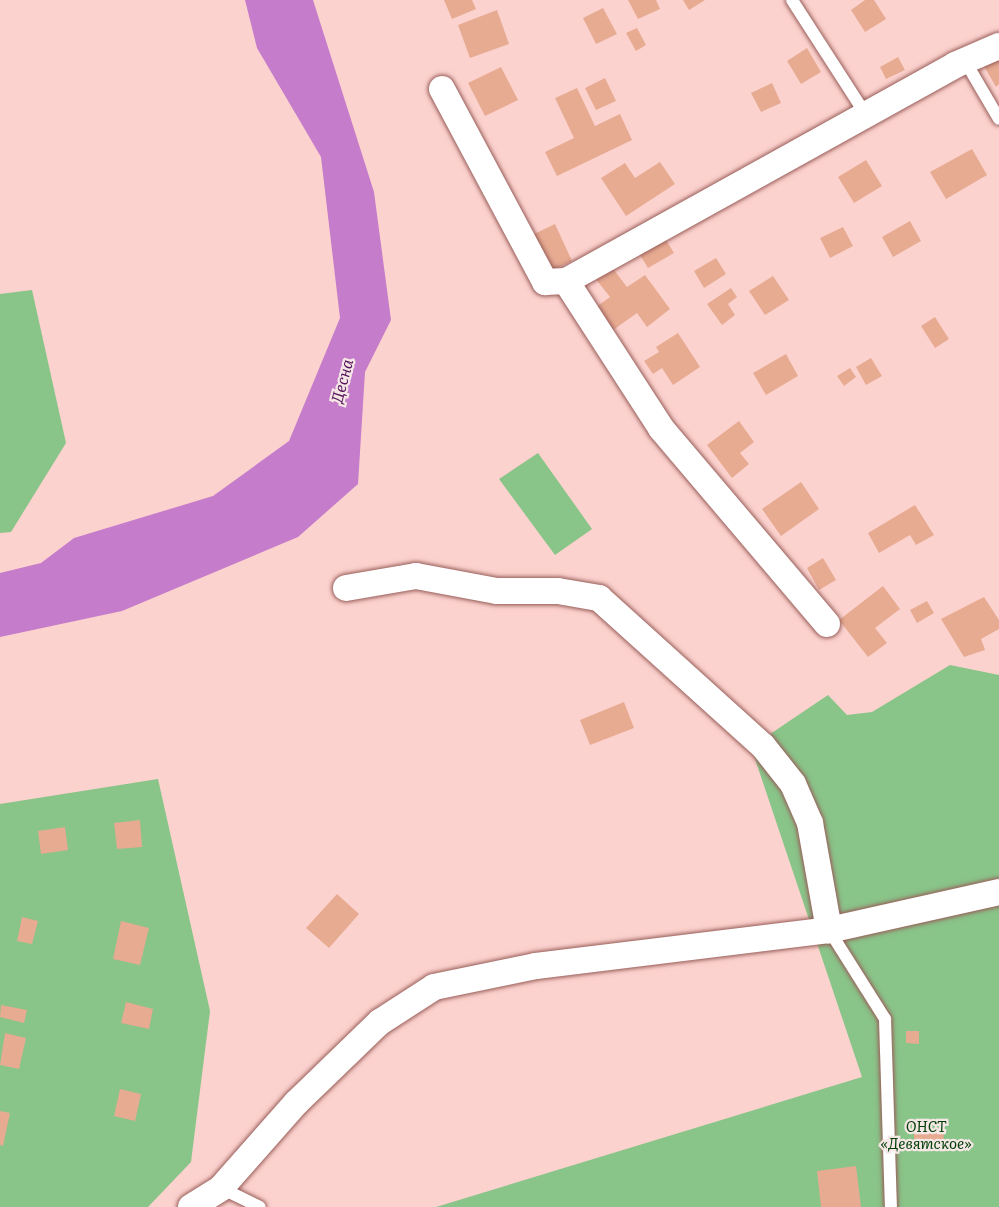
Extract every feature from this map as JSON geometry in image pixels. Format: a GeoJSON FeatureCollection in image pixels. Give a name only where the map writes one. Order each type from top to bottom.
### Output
{"type":"FeatureCollection","features":[{"type":"Feature","properties":{"kind":"street"},"geometry":{"type":"LineString","coordinates":[[442,89],[545,282],[566,281],[965,61],[999,46]]}},
{"type":"Feature","properties":{"kind":"street"},"geometry":{"type":"LineString","coordinates":[[566,281],[661,428],[827,624]]}},
{"type":"Feature","properties":{"kind":"street"},"geometry":{"type":"LineString","coordinates":[[346,588],[416,576],[497,591],[558,591],[600,598],[762,746],[794,784],[810,823],[830,930]]}},
{"type":"Feature","properties":{"kind":"street"},"geometry":{"type":"LineString","coordinates":[[191,1207],[221,1188],[296,1103],[380,1022],[434,987],[547,965],[830,930],[999,892]]}},
{"type":"Feature","properties":{"kind":"lane"},"geometry":{"type":"LineString","coordinates":[[792,0],[866,115]]}},
{"type":"Feature","properties":{"kind":"lane"},"geometry":{"type":"LineString","coordinates":[[965,61],[999,119]]}},
{"type":"Feature","properties":{"kind":"lane"},"geometry":{"type":"LineString","coordinates":[[830,930],[885,1019],[891,1207]]}},
{"type":"Feature","properties":{"kind":"lane"},"geometry":{"type":"LineString","coordinates":[[221,1188],[260,1207]]}},
{"type":"Feature","properties":{"kind":"green space"},"geometry":{"type":"Polygon","coordinates":[[[32,290],[66,443],[11,532],[0,533],[0,294],[32,290]]]}},
{"type":"Feature","properties":{"kind":"green space"},"geometry":{"type":"Polygon","coordinates":[[[538,453],[592,529],[555,555],[499,479],[538,453]]]}},
{"type":"Feature","properties":{"kind":"green space","name":"ОНСТ «Девятское»"},"geometry":{"type":"Polygon","coordinates":[[[950,665],[999,675],[999,1207],[436,1207],[862,1077],[751,747],[828,695],[847,715],[872,712],[950,665]]]}},
{"type":"Feature","properties":{"kind":"green space"},"geometry":{"type":"Polygon","coordinates":[[[158,779],[210,1011],[191,1162],[148,1207],[0,1207],[0,804],[158,779]]]}},
{"type":"Feature","properties":{"kind":"water","name":"Десна"},"geometry":{"type":"Polygon","coordinates":[[[245,0],[313,0],[374,192],[391,320],[365,372],[358,484],[298,537],[122,611],[0,637],[0,573],[41,563],[74,538],[213,496],[289,441],[340,318],[321,157],[257,48],[245,0]]]}},
{"type":"Feature","properties":{"kind":"building"},"geometry":{"type":"Polygon","coordinates":[[[444,0],[472,0],[476,9],[452,19],[444,0]]]}},
{"type":"Feature","properties":{"kind":"building"},"geometry":{"type":"Polygon","coordinates":[[[628,0],[656,0],[660,9],[638,19],[628,0]]]}},
{"type":"Feature","properties":{"kind":"building"},"geometry":{"type":"Polygon","coordinates":[[[683,0],[705,0],[689,10],[683,0]]]}},
{"type":"Feature","properties":{"kind":"building"},"geometry":{"type":"Polygon","coordinates":[[[865,0],[874,0],[886,19],[865,32],[851,10],[865,0]]]}},
{"type":"Feature","properties":{"kind":"building"},"geometry":{"type":"Polygon","coordinates":[[[603,8],[617,34],[596,44],[583,18],[603,8]]]}},
{"type":"Feature","properties":{"kind":"building"},"geometry":{"type":"Polygon","coordinates":[[[497,10],[509,44],[470,58],[458,25],[497,10]]]}},
{"type":"Feature","properties":{"kind":"building"},"geometry":{"type":"Polygon","coordinates":[[[637,28],[646,45],[636,51],[626,33],[637,28]]]}},
{"type":"Feature","properties":{"kind":"building"},"geometry":{"type":"Polygon","coordinates":[[[807,48],[821,72],[801,84],[787,61],[807,48]]]}},
{"type":"Feature","properties":{"kind":"building"},"geometry":{"type":"Polygon","coordinates":[[[898,57],[905,70],[886,79],[880,67],[898,57]]]}},
{"type":"Feature","properties":{"kind":"building"},"geometry":{"type":"Polygon","coordinates":[[[999,57],[999,84],[996,87],[984,66],[999,57]]]}},
{"type":"Feature","properties":{"kind":"building"},"geometry":{"type":"Polygon","coordinates":[[[501,67],[518,100],[485,116],[468,83],[501,67]]]}},
{"type":"Feature","properties":{"kind":"building"},"geometry":{"type":"Polygon","coordinates":[[[605,78],[616,101],[596,110],[585,88],[605,78]]]}},
{"type":"Feature","properties":{"kind":"building"},"geometry":{"type":"Polygon","coordinates":[[[772,83],[781,103],[761,112],[751,93],[772,83]]]}},
{"type":"Feature","properties":{"kind":"building"},"geometry":{"type":"Polygon","coordinates":[[[577,88],[595,126],[620,114],[632,140],[557,176],[545,152],[574,138],[555,98],[577,88]]]}},
{"type":"Feature","properties":{"kind":"building"},"geometry":{"type":"Polygon","coordinates":[[[972,149],[987,175],[946,199],[930,172],[972,149]]]}},
{"type":"Feature","properties":{"kind":"building"},"geometry":{"type":"Polygon","coordinates":[[[866,160],[882,186],[854,203],[838,177],[866,160]]]}},
{"type":"Feature","properties":{"kind":"building"},"geometry":{"type":"Polygon","coordinates":[[[660,162],[675,184],[626,216],[601,178],[625,163],[635,178],[660,162]]]}},
{"type":"Feature","properties":{"kind":"building"},"geometry":{"type":"Polygon","coordinates":[[[910,221],[921,241],[893,257],[882,237],[910,221]]]}},
{"type":"Feature","properties":{"kind":"building"},"geometry":{"type":"Polygon","coordinates":[[[555,224],[572,261],[547,272],[530,236],[555,224]]]}},
{"type":"Feature","properties":{"kind":"building"},"geometry":{"type":"Polygon","coordinates":[[[843,227],[853,246],[830,258],[820,238],[843,227]]]}},
{"type":"Feature","properties":{"kind":"building"},"geometry":{"type":"Polygon","coordinates":[[[663,235],[674,253],[648,268],[637,250],[663,235]]]}},
{"type":"Feature","properties":{"kind":"building"},"geometry":{"type":"Polygon","coordinates":[[[716,258],[726,274],[704,288],[694,271],[716,258]]]}},
{"type":"Feature","properties":{"kind":"building"},"geometry":{"type":"Polygon","coordinates":[[[611,266],[627,287],[645,275],[670,309],[647,327],[637,313],[609,333],[592,310],[610,297],[595,278],[611,266]]]}},
{"type":"Feature","properties":{"kind":"building"},"geometry":{"type":"Polygon","coordinates":[[[773,276],[789,300],[765,315],[749,291],[773,276]]]}},
{"type":"Feature","properties":{"kind":"building"},"geometry":{"type":"Polygon","coordinates":[[[731,288],[737,297],[728,304],[735,315],[722,325],[707,304],[731,288]]]}},
{"type":"Feature","properties":{"kind":"building"},"geometry":{"type":"Polygon","coordinates":[[[935,317],[949,339],[935,348],[921,326],[935,317]]]}},
{"type":"Feature","properties":{"kind":"building"},"geometry":{"type":"Polygon","coordinates":[[[678,333],[700,367],[673,385],[662,368],[653,374],[644,361],[659,352],[656,347],[678,333]]]}},
{"type":"Feature","properties":{"kind":"building"},"geometry":{"type":"Polygon","coordinates":[[[786,354],[798,376],[766,395],[753,373],[786,354]]]}},
{"type":"Feature","properties":{"kind":"building"},"geometry":{"type":"Polygon","coordinates":[[[871,358],[882,376],[866,385],[856,367],[871,358]]]}},
{"type":"Feature","properties":{"kind":"building"},"geometry":{"type":"Polygon","coordinates":[[[850,368],[856,377],[844,386],[837,376],[850,368]]]}},
{"type":"Feature","properties":{"kind":"building"},"geometry":{"type":"Polygon","coordinates":[[[739,421],[754,442],[740,453],[749,464],[732,478],[707,445],[739,421]]]}},
{"type":"Feature","properties":{"kind":"building"},"geometry":{"type":"Polygon","coordinates":[[[801,482],[819,509],[781,536],[762,509],[801,482]]]}},
{"type":"Feature","properties":{"kind":"building"},"geometry":{"type":"Polygon","coordinates":[[[915,505],[934,535],[916,545],[910,535],[879,553],[868,533],[915,505]]]}},
{"type":"Feature","properties":{"kind":"building"},"geometry":{"type":"Polygon","coordinates":[[[823,558],[836,580],[819,590],[807,568],[823,558]]]}},
{"type":"Feature","properties":{"kind":"building"},"geometry":{"type":"Polygon","coordinates":[[[883,586],[900,609],[875,628],[887,643],[868,657],[839,620],[883,586]]]}},
{"type":"Feature","properties":{"kind":"building"},"geometry":{"type":"Polygon","coordinates":[[[984,597],[999,620],[999,629],[981,639],[985,650],[964,657],[941,619],[984,597]]]}},
{"type":"Feature","properties":{"kind":"building"},"geometry":{"type":"Polygon","coordinates":[[[927,601],[934,613],[917,623],[910,610],[927,601]]]}},
{"type":"Feature","properties":{"kind":"building"},"geometry":{"type":"Polygon","coordinates":[[[624,702],[634,728],[590,745],[580,720],[624,702]]]}},
{"type":"Feature","properties":{"kind":"building"},"geometry":{"type":"Polygon","coordinates":[[[140,820],[142,847],[117,849],[114,823],[140,820]]]}},
{"type":"Feature","properties":{"kind":"building"},"geometry":{"type":"Polygon","coordinates":[[[65,827],[68,850],[41,854],[38,831],[65,827]]]}},
{"type":"Feature","properties":{"kind":"building"},"geometry":{"type":"Polygon","coordinates":[[[337,894],[359,914],[329,948],[306,928],[337,894]]]}},
{"type":"Feature","properties":{"kind":"building"},"geometry":{"type":"Polygon","coordinates":[[[22,917],[38,921],[32,944],[17,941],[22,917]]]}},
{"type":"Feature","properties":{"kind":"building"},"geometry":{"type":"Polygon","coordinates":[[[121,921],[149,928],[140,965],[113,959],[121,921]]]}},
{"type":"Feature","properties":{"kind":"building"},"geometry":{"type":"Polygon","coordinates":[[[126,1002],[153,1009],[149,1029],[121,1023],[126,1002]]]}},
{"type":"Feature","properties":{"kind":"building"},"geometry":{"type":"Polygon","coordinates":[[[1,1005],[27,1010],[24,1023],[0,1017],[1,1005]]]}},
{"type":"Feature","properties":{"kind":"building"},"geometry":{"type":"Polygon","coordinates":[[[906,1031],[919,1031],[919,1044],[906,1043],[906,1031]]]}},
{"type":"Feature","properties":{"kind":"building"},"geometry":{"type":"Polygon","coordinates":[[[5,1033],[26,1038],[19,1069],[0,1065],[5,1033]]]}},
{"type":"Feature","properties":{"kind":"building"},"geometry":{"type":"Polygon","coordinates":[[[120,1089],[141,1094],[135,1121],[114,1116],[120,1089]]]}},
{"type":"Feature","properties":{"kind":"building"},"geometry":{"type":"Polygon","coordinates":[[[0,1111],[10,1113],[3,1146],[0,1145],[0,1111]]]}},
{"type":"Feature","properties":{"kind":"building"},"geometry":{"type":"Polygon","coordinates":[[[914,1129],[944,1129],[943,1149],[914,1148],[914,1129]]]}},
{"type":"Feature","properties":{"kind":"building"},"geometry":{"type":"Polygon","coordinates":[[[856,1166],[861,1207],[821,1207],[817,1171],[856,1166]]]}}]}
